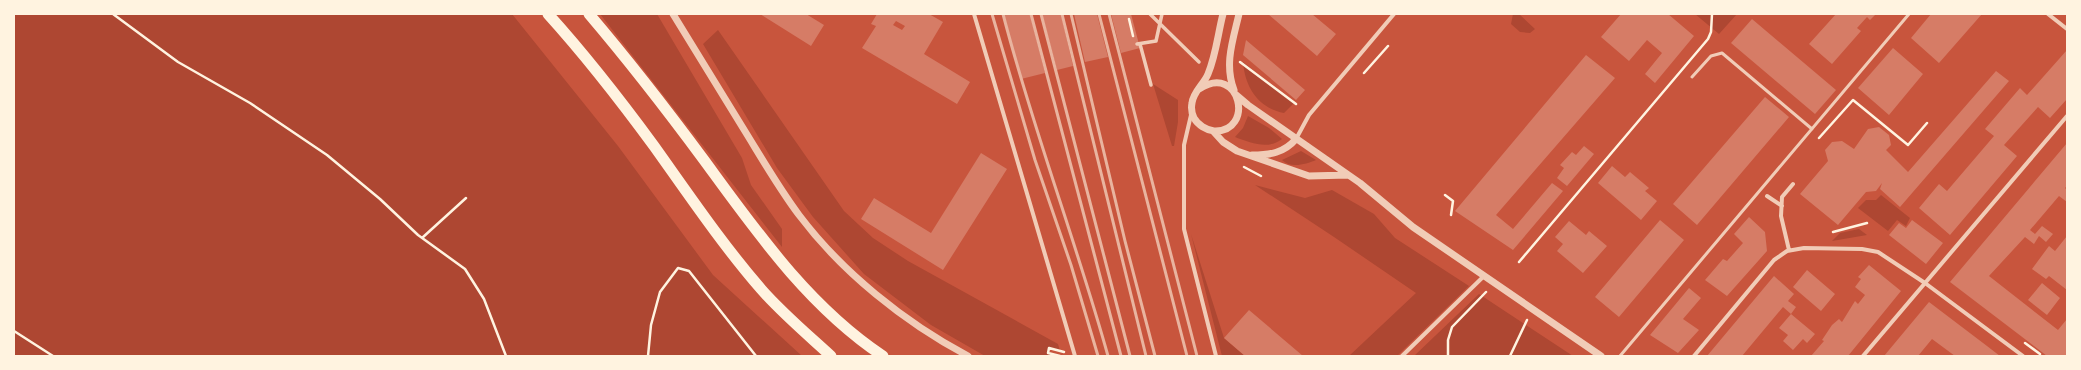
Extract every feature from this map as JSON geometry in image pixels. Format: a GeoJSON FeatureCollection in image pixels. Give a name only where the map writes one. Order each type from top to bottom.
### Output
{"type":"FeatureCollection","features":[{"type":"Feature","properties":{"kind":"highway"},"geometry":{"type":"LineString","coordinates":[[548,14],[581,50],[653,145],[716,234],[761,290],[790,319],[831,356]]}},
{"type":"Feature","properties":{"kind":"highway"},"geometry":{"type":"LineString","coordinates":[[589,14],[642,79],[784,265],[829,312],[883,356]]}},
{"type":"Feature","properties":{"kind":"street"},"geometry":{"type":"LineString","coordinates":[[673,14],[773,178],[799,216],[846,268],[870,289],[931,334],[968,356]]}},
{"type":"Feature","properties":{"kind":"street"},"geometry":{"type":"LineString","coordinates":[[974,14],[1075,356]]}},
{"type":"Feature","properties":{"kind":"street"},"geometry":{"type":"LineString","coordinates":[[1150,14],[1160,22],[1199,62]]}},
{"type":"Feature","properties":{"kind":"street"},"geometry":{"type":"LineString","coordinates":[[1151,85],[1139,44],[1156,41],[1162,14]]}},
{"type":"Feature","properties":{"kind":"street"},"geometry":{"type":"LineString","coordinates":[[1216,356],[1184,229],[1184,145],[1194,95],[1208,73],[1223,14]]}},
{"type":"Feature","properties":{"kind":"street"},"geometry":{"type":"LineString","coordinates":[[1213,131],[1221,130],[1234,122],[1240,107],[1229,75],[1228,62],[1239,14]]}},
{"type":"Feature","properties":{"kind":"street"},"geometry":{"type":"LineString","coordinates":[[1246,155],[1278,153],[1292,145],[1309,114],[1394,14]]}},
{"type":"Feature","properties":{"kind":"street"},"geometry":{"type":"LineString","coordinates":[[2048,14],[2067,29]]}},
{"type":"Feature","properties":{"kind":"street"},"geometry":{"type":"LineString","coordinates":[[1199,89],[1214,82],[1229,87],[1248,105],[1360,183],[1413,227],[1602,356]]}},
{"type":"Feature","properties":{"kind":"street"},"geometry":{"type":"LineString","coordinates":[[1191,110],[1199,124],[1213,131],[1223,142],[1246,155],[1309,176],[1348,175]]}},
{"type":"Feature","properties":{"kind":"street"},"geometry":{"type":"LineString","coordinates":[[1863,356],[2067,116]]}},
{"type":"Feature","properties":{"kind":"street"},"geometry":{"type":"LineString","coordinates":[[1789,250],[1781,216],[1782,197],[1793,184]]}},
{"type":"Feature","properties":{"kind":"street"},"geometry":{"type":"LineString","coordinates":[[1767,196],[1782,206]]}},
{"type":"Feature","properties":{"kind":"street"},"geometry":{"type":"LineString","coordinates":[[1694,356],[1780,254],[1789,250],[1804,248],[1862,249],[1883,255],[2023,356]]}},
{"type":"Feature","properties":{"kind":"street"},"geometry":{"type":"LineString","coordinates":[[1402,356],[1484,276]]}},
{"type":"Feature","properties":{"kind":"lane"},"geometry":{"type":"LineString","coordinates":[[1620,356],[1909,14]]}},
{"type":"Feature","properties":{"kind":"lane"},"geometry":{"type":"LineString","coordinates":[[1692,77],[1711,56],[1722,54],[1812,129]]}},
{"type":"Feature","properties":{"kind":"path"},"geometry":{"type":"LineString","coordinates":[[114,14],[178,62],[250,102],[327,155],[380,199],[422,238],[465,269],[484,299],[506,356]]}},
{"type":"Feature","properties":{"kind":"path"},"geometry":{"type":"LineString","coordinates":[[1519,262],[1708,39],[1711,32],[1712,14]]}},
{"type":"Feature","properties":{"kind":"path"},"geometry":{"type":"LineString","coordinates":[[1129,19],[1134,40]]}},
{"type":"Feature","properties":{"kind":"path"},"geometry":{"type":"LineString","coordinates":[[1364,73],[1388,46]]}},
{"type":"Feature","properties":{"kind":"path"},"geometry":{"type":"LineString","coordinates":[[1240,62],[1296,104]]}},
{"type":"Feature","properties":{"kind":"path"},"geometry":{"type":"LineString","coordinates":[[1819,138],[1853,100],[1908,145],[1927,123]]}},
{"type":"Feature","properties":{"kind":"path"},"geometry":{"type":"LineString","coordinates":[[1445,195],[1453,201],[1451,215]]}},
{"type":"Feature","properties":{"kind":"path"},"geometry":{"type":"LineString","coordinates":[[422,238],[466,198]]}},
{"type":"Feature","properties":{"kind":"path"},"geometry":{"type":"LineString","coordinates":[[1833,232],[1867,224]]}},
{"type":"Feature","properties":{"kind":"path"},"geometry":{"type":"LineString","coordinates":[[648,356],[651,325],[660,292],[678,268],[689,271],[756,356]]}},
{"type":"Feature","properties":{"kind":"path"},"geometry":{"type":"LineString","coordinates":[[1448,356],[1448,340],[1452,327],[1486,292]]}},
{"type":"Feature","properties":{"kind":"path"},"geometry":{"type":"LineString","coordinates":[[1510,356],[1527,320]]}},
{"type":"Feature","properties":{"kind":"path"},"geometry":{"type":"LineString","coordinates":[[14,331],[53,356]]}},
{"type":"Feature","properties":{"kind":"path"},"geometry":{"type":"LineString","coordinates":[[2025,343],[2040,354]]}},
{"type":"Feature","properties":{"kind":"path"},"geometry":{"type":"LineString","coordinates":[[1060,356],[1048,353],[1049,348],[1065,352]]}},
{"type":"Feature","properties":{"kind":"shaded area"},"geometry":{"type":"Polygon","coordinates":[[[14,14],[512,14],[618,146],[713,275],[802,356],[14,356],[14,14]]]}},
{"type":"Feature","properties":{"kind":"shaded area"},"geometry":{"type":"Polygon","coordinates":[[[600,14],[657,14],[742,158],[751,185],[782,229],[782,247],[600,14]]]}},
{"type":"Feature","properties":{"kind":"shaded area"},"geometry":{"type":"Polygon","coordinates":[[[1513,14],[1519,14],[1535,29],[1530,33],[1520,32],[1511,24],[1513,14]]]}},
{"type":"Feature","properties":{"kind":"shaded area"},"geometry":{"type":"Polygon","coordinates":[[[1695,14],[1737,14],[1719,34],[1695,14]]]}},
{"type":"Feature","properties":{"kind":"shaded area"},"geometry":{"type":"Polygon","coordinates":[[[718,30],[844,211],[873,238],[908,261],[1058,344],[1060,351],[1050,348],[1048,353],[1060,356],[985,356],[931,325],[864,274],[813,217],[777,168],[703,44],[718,30]]]}},
{"type":"Feature","properties":{"kind":"shaded area"},"geometry":{"type":"Polygon","coordinates":[[[1243,62],[1294,103],[1284,113],[1267,106],[1254,95],[1244,71],[1243,62]]]}},
{"type":"Feature","properties":{"kind":"shaded area"},"geometry":{"type":"Polygon","coordinates":[[[1153,84],[1178,100],[1178,122],[1174,146],[1172,146],[1153,84]]]}},
{"type":"Feature","properties":{"kind":"shaded area"},"geometry":{"type":"Polygon","coordinates":[[[1248,116],[1269,128],[1282,139],[1265,145],[1235,137],[1243,128],[1248,116]]]}},
{"type":"Feature","properties":{"kind":"shaded area"},"geometry":{"type":"Polygon","coordinates":[[[1301,151],[1316,160],[1294,165],[1286,163],[1282,160],[1301,151]]]}},
{"type":"Feature","properties":{"kind":"shaded area"},"geometry":{"type":"Polygon","coordinates":[[[1255,185],[1305,198],[1332,190],[1374,214],[1395,238],[1469,286],[1397,356],[1349,356],[1416,293],[1255,185]]]}},
{"type":"Feature","properties":{"kind":"shaded area"},"geometry":{"type":"Polygon","coordinates":[[[1881,195],[1910,218],[1906,226],[1897,220],[1888,231],[1858,208],[1866,200],[1876,200],[1881,195]]]}},
{"type":"Feature","properties":{"kind":"shaded area"},"geometry":{"type":"Polygon","coordinates":[[[1859,229],[1867,235],[1832,241],[1840,233],[1859,229]]]}},
{"type":"Feature","properties":{"kind":"shaded area"},"geometry":{"type":"Polygon","coordinates":[[[1191,234],[1224,338],[1245,356],[1222,356],[1191,234]]]}},
{"type":"Feature","properties":{"kind":"shaded area"},"geometry":{"type":"Polygon","coordinates":[[[1479,294],[1573,356],[1414,356],[1479,294]]]}},
{"type":"Feature","properties":{"kind":"building"},"geometry":{"type":"Polygon","coordinates":[[[760,14],[806,14],[824,25],[811,46],[760,14]]]}},
{"type":"Feature","properties":{"kind":"building"},"geometry":{"type":"Polygon","coordinates":[[[877,14],[929,14],[943,22],[924,54],[970,82],[957,104],[862,48],[876,26],[871,24],[877,14]],[[896,21],[893,25],[902,30],[905,26],[896,21]]]}},
{"type":"Feature","properties":{"kind":"building"},"geometry":{"type":"Polygon","coordinates":[[[1004,14],[1030,14],[1045,73],[1021,79],[1004,14]]]}},
{"type":"Feature","properties":{"kind":"building"},"geometry":{"type":"Polygon","coordinates":[[[1042,14],[1061,14],[1073,66],[1057,70],[1042,14]]]}},
{"type":"Feature","properties":{"kind":"building"},"geometry":{"type":"Polygon","coordinates":[[[1074,14],[1097,14],[1108,57],[1085,62],[1074,14]]]}},
{"type":"Feature","properties":{"kind":"building"},"geometry":{"type":"Polygon","coordinates":[[[1111,14],[1131,14],[1140,48],[1121,53],[1111,14]]]}},
{"type":"Feature","properties":{"kind":"building"},"geometry":{"type":"Polygon","coordinates":[[[1268,14],[1312,14],[1336,34],[1317,56],[1268,14]]]}},
{"type":"Feature","properties":{"kind":"building"},"geometry":{"type":"Polygon","coordinates":[[[1621,14],[1668,14],[1694,36],[1655,83],[1645,74],[1662,53],[1647,40],[1629,61],[1601,37],[1621,14]]]}},
{"type":"Feature","properties":{"kind":"building"},"geometry":{"type":"Polygon","coordinates":[[[1836,14],[1876,14],[1870,20],[1867,17],[1857,28],[1861,31],[1832,64],[1809,44],[1836,14]]]}},
{"type":"Feature","properties":{"kind":"building"},"geometry":{"type":"Polygon","coordinates":[[[1931,14],[1982,14],[1939,63],[1911,38],[1931,14]]]}},
{"type":"Feature","properties":{"kind":"building"},"geometry":{"type":"Polygon","coordinates":[[[1752,19],[1836,90],[1815,114],[1731,43],[1752,19]]]}},
{"type":"Feature","properties":{"kind":"building"},"geometry":{"type":"Polygon","coordinates":[[[1246,40],[1305,90],[1296,100],[1243,55],[1246,40]]]}},
{"type":"Feature","properties":{"kind":"building"},"geometry":{"type":"Polygon","coordinates":[[[1893,48],[1923,74],[1889,115],[1858,88],[1893,48]]]}},
{"type":"Feature","properties":{"kind":"building"},"geometry":{"type":"Polygon","coordinates":[[[2067,50],[2067,99],[2050,118],[2038,107],[2004,145],[2017,156],[1950,235],[1919,208],[1939,184],[1947,191],[1994,136],[1985,129],[2020,88],[2027,95],[2067,50]]]}},
{"type":"Feature","properties":{"kind":"building"},"geometry":{"type":"Polygon","coordinates":[[[1586,55],[1615,78],[1496,215],[1513,229],[1552,183],[1563,191],[1513,250],[1455,211],[1586,55]]]}},
{"type":"Feature","properties":{"kind":"building"},"geometry":{"type":"Polygon","coordinates":[[[1996,71],[2009,81],[1900,207],[1880,189],[1882,183],[1876,191],[1866,192],[1838,225],[1800,194],[1828,161],[1825,150],[1832,142],[1842,141],[1854,149],[1868,129],[1879,127],[1889,135],[1891,145],[1886,150],[1908,172],[1996,71]]]}},
{"type":"Feature","properties":{"kind":"building"},"geometry":{"type":"Polygon","coordinates":[[[1765,97],[1789,117],[1697,225],[1673,204],[1765,97]]]}},
{"type":"Feature","properties":{"kind":"building"},"geometry":{"type":"Polygon","coordinates":[[[2067,143],[2067,186],[2065,188],[2067,190],[2067,202],[2059,196],[2030,230],[2035,234],[2042,226],[2053,234],[2046,242],[2039,236],[2034,244],[2025,237],[1989,276],[2058,330],[2067,319],[2067,356],[2047,356],[1950,282],[2067,143]]]}},
{"type":"Feature","properties":{"kind":"building"},"geometry":{"type":"Polygon","coordinates":[[[1584,146],[1594,154],[1567,186],[1557,178],[1564,168],[1560,165],[1572,152],[1576,155],[1584,146]]]}},
{"type":"Feature","properties":{"kind":"building"},"geometry":{"type":"Polygon","coordinates":[[[981,153],[1007,169],[943,270],[861,219],[874,198],[931,233],[981,153]]]}},
{"type":"Feature","properties":{"kind":"building"},"geometry":{"type":"Polygon","coordinates":[[[1612,166],[1625,177],[1630,172],[1649,188],[1645,191],[1657,201],[1641,220],[1598,183],[1612,166]]]}},
{"type":"Feature","properties":{"kind":"building"},"geometry":{"type":"Polygon","coordinates":[[[1749,217],[1765,232],[1767,251],[1727,296],[1705,280],[1723,259],[1727,261],[1743,243],[1734,234],[1749,217]]]}},
{"type":"Feature","properties":{"kind":"building"},"geometry":{"type":"Polygon","coordinates":[[[1660,220],[1684,240],[1619,317],[1595,297],[1660,220]]]}},
{"type":"Feature","properties":{"kind":"building"},"geometry":{"type":"Polygon","coordinates":[[[1912,220],[1943,243],[1926,264],[1889,235],[1899,223],[1906,228],[1912,220]]]}},
{"type":"Feature","properties":{"kind":"building"},"geometry":{"type":"Polygon","coordinates":[[[1569,221],[1586,235],[1589,231],[1607,246],[1583,273],[1557,251],[1563,244],[1555,237],[1569,221]]]}},
{"type":"Feature","properties":{"kind":"building"},"geometry":{"type":"Polygon","coordinates":[[[2067,236],[2067,290],[2049,276],[2046,279],[2032,269],[2049,246],[2055,251],[2067,236]]]}},
{"type":"Feature","properties":{"kind":"building"},"geometry":{"type":"Polygon","coordinates":[[[1869,265],[1901,291],[1848,356],[1811,356],[1824,341],[1822,340],[1832,325],[1839,319],[1842,322],[1855,301],[1858,304],[1865,295],[1855,287],[1861,279],[1858,277],[1869,265]]]}},
{"type":"Feature","properties":{"kind":"building"},"geometry":{"type":"Polygon","coordinates":[[[1807,270],[1835,294],[1821,311],[1793,287],[1807,270]]]}},
{"type":"Feature","properties":{"kind":"building"},"geometry":{"type":"Polygon","coordinates":[[[1774,276],[1794,294],[1788,301],[1796,307],[1791,314],[1783,307],[1742,356],[1707,356],[1774,276]]]}},
{"type":"Feature","properties":{"kind":"building"},"geometry":{"type":"Polygon","coordinates":[[[2042,283],[2060,298],[2047,315],[2028,300],[2042,283]]]}},
{"type":"Feature","properties":{"kind":"building"},"geometry":{"type":"Polygon","coordinates":[[[1689,288],[1701,298],[1683,319],[1699,330],[1678,353],[1650,335],[1689,288]]]}},
{"type":"Feature","properties":{"kind":"building"},"geometry":{"type":"Polygon","coordinates":[[[1929,302],[2000,356],[1955,356],[1932,339],[1918,356],[1884,356],[1929,302]]]}},
{"type":"Feature","properties":{"kind":"building"},"geometry":{"type":"Polygon","coordinates":[[[1249,310],[1303,356],[1245,356],[1224,338],[1249,310]]]}},
{"type":"Feature","properties":{"kind":"building"},"geometry":{"type":"Polygon","coordinates":[[[1791,314],[1815,334],[1807,343],[1803,339],[1793,350],[1783,341],[1788,335],[1779,328],[1791,314]]]}},
{"type":"Feature","properties":{"kind":"railway"},"geometry":{"type":"LineString","coordinates":[[992,14],[1035,160],[1071,265],[1098,356]]}},
{"type":"Feature","properties":{"kind":"railway"},"geometry":{"type":"LineString","coordinates":[[1003,14],[1041,143],[1096,313],[1108,356]]}},
{"type":"Feature","properties":{"kind":"railway"},"geometry":{"type":"LineString","coordinates":[[1031,14],[1121,356]]}},
{"type":"Feature","properties":{"kind":"railway"},"geometry":{"type":"LineString","coordinates":[[1041,14],[1130,356]]}},
{"type":"Feature","properties":{"kind":"railway"},"geometry":{"type":"LineString","coordinates":[[1062,14],[1146,356]]}},
{"type":"Feature","properties":{"kind":"railway"},"geometry":{"type":"LineString","coordinates":[[1071,14],[1125,241],[1155,356]]}},
{"type":"Feature","properties":{"kind":"railway"},"geometry":{"type":"LineString","coordinates":[[1099,14],[1187,356]]}},
{"type":"Feature","properties":{"kind":"railway"},"geometry":{"type":"LineString","coordinates":[[1109,14],[1197,356]]}}]}
